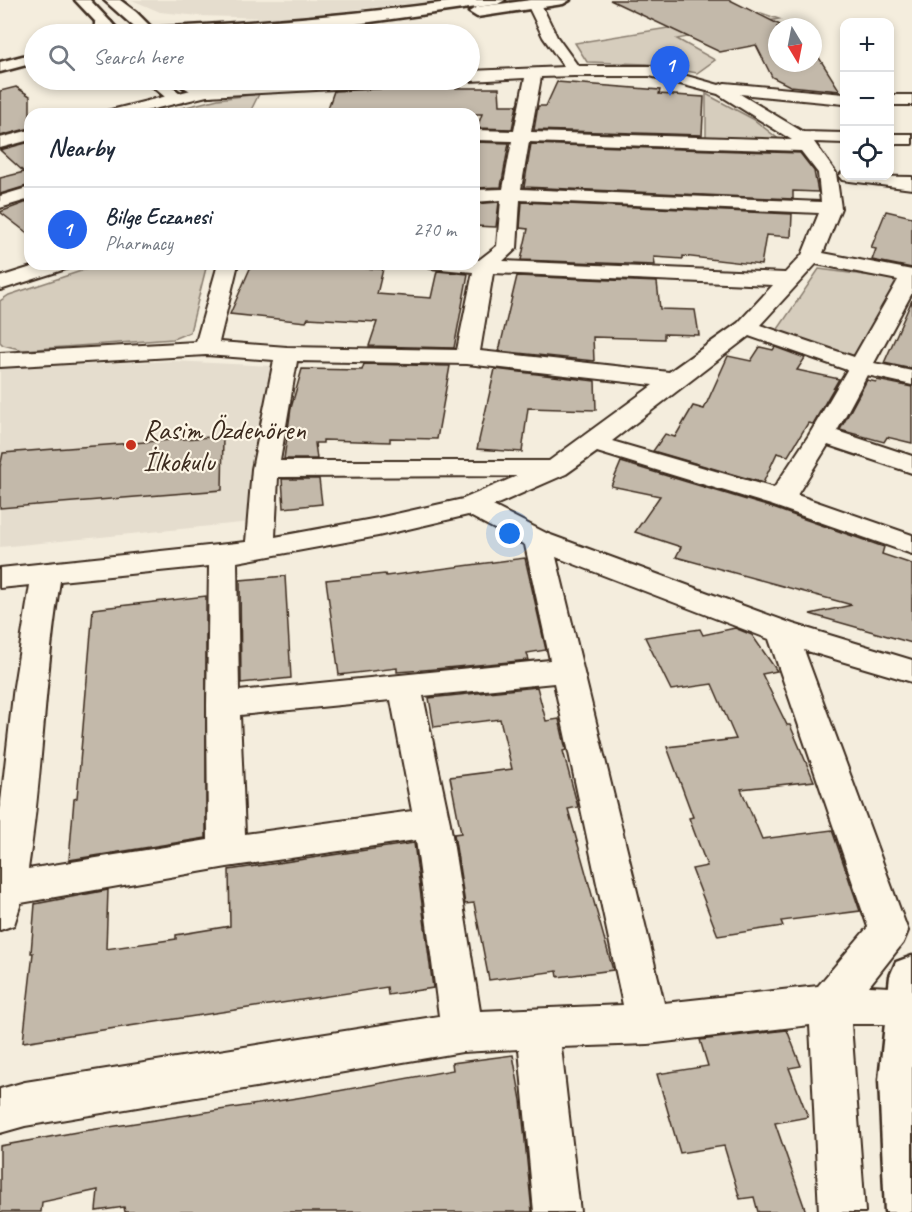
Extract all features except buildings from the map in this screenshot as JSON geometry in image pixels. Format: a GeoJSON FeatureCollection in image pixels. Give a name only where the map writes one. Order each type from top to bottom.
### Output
{"type":"FeatureCollection","features":[{"type":"Feature","properties":{"kind":"main road"},"geometry":{"type":"LineString","coordinates":[[82,0],[99,24]]}},
{"type":"Feature","properties":{"kind":"main road"},"geometry":{"type":"LineString","coordinates":[[111,0],[140,24]]}},
{"type":"Feature","properties":{"kind":"main road"},"geometry":{"type":"LineString","coordinates":[[293,24],[356,19],[498,0]]}},
{"type":"Feature","properties":{"kind":"main road"},"geometry":{"type":"LineString","coordinates":[[395,24],[563,0]]}},
{"type":"Feature","properties":{"kind":"main road"},"geometry":{"type":"LineString","coordinates":[[134,18],[147,24]]}},
{"type":"Feature","properties":{"kind":"main road"},"geometry":{"type":"LineString","coordinates":[[0,67],[24,61]]}},
{"type":"Feature","properties":{"kind":"main road"},"geometry":{"type":"LineString","coordinates":[[0,78],[24,73]]}},
{"type":"Feature","properties":{"kind":"main road"},"geometry":{"type":"LineString","coordinates":[[167,90],[177,98]]}},
{"type":"Feature","properties":{"kind":"main road"},"geometry":{"type":"LineString","coordinates":[[910,991],[903,1080],[911,1212]]}},
{"type":"Feature","properties":{"kind":"street"},"geometry":{"type":"LineString","coordinates":[[534,4],[550,37],[574,71]]}},
{"type":"Feature","properties":{"kind":"street"},"geometry":{"type":"LineString","coordinates":[[0,578],[223,555],[378,527],[471,506],[557,468],[593,443],[746,328],[811,257],[831,208],[840,174],[804,141],[724,91],[651,72],[574,71],[480,75]]}},
{"type":"Feature","properties":{"kind":"street"},"geometry":{"type":"LineString","coordinates":[[467,357],[484,266],[507,249],[511,194],[534,72]]}},
{"type":"Feature","properties":{"kind":"street"},"geometry":{"type":"LineString","coordinates":[[715,88],[740,88],[840,99]]}},
{"type":"Feature","properties":{"kind":"street"},"geometry":{"type":"LineString","coordinates":[[137,108],[207,91],[223,90]]}},
{"type":"Feature","properties":{"kind":"street"},"geometry":{"type":"LineString","coordinates":[[264,105],[270,90]]}},
{"type":"Feature","properties":{"kind":"street"},"geometry":{"type":"LineString","coordinates":[[894,100],[912,100]]}},
{"type":"Feature","properties":{"kind":"street"},"geometry":{"type":"LineString","coordinates":[[480,135],[804,141],[840,138]]}},
{"type":"Feature","properties":{"kind":"street"},"geometry":{"type":"LineString","coordinates":[[0,143],[24,137]]}},
{"type":"Feature","properties":{"kind":"street"},"geometry":{"type":"LineString","coordinates":[[894,139],[912,139]]}},
{"type":"Feature","properties":{"kind":"street"},"geometry":{"type":"LineString","coordinates":[[888,180],[912,183]]}},
{"type":"Feature","properties":{"kind":"street"},"geometry":{"type":"LineString","coordinates":[[480,196],[511,194],[831,208]]}},
{"type":"Feature","properties":{"kind":"street"},"geometry":{"type":"LineString","coordinates":[[0,202],[24,195]]}},
{"type":"Feature","properties":{"kind":"street"},"geometry":{"type":"LineString","coordinates":[[781,499],[822,435],[912,276],[811,257]]}},
{"type":"Feature","properties":{"kind":"street"},"geometry":{"type":"LineString","coordinates":[[480,266],[792,280]]}},
{"type":"Feature","properties":{"kind":"street"},"geometry":{"type":"LineString","coordinates":[[0,284],[43,270]]}},
{"type":"Feature","properties":{"kind":"street"},"geometry":{"type":"LineString","coordinates":[[206,348],[226,270]]}},
{"type":"Feature","properties":{"kind":"street"},"geometry":{"type":"LineString","coordinates":[[746,328],[861,367],[912,378]]}},
{"type":"Feature","properties":{"kind":"street"},"geometry":{"type":"LineString","coordinates":[[0,360],[206,348],[287,354],[467,357],[674,380]]}},
{"type":"Feature","properties":{"kind":"street"},"geometry":{"type":"LineString","coordinates":[[260,549],[265,469],[287,354]]}},
{"type":"Feature","properties":{"kind":"street"},"geometry":{"type":"LineString","coordinates":[[822,435],[912,465]]}},
{"type":"Feature","properties":{"kind":"street"},"geometry":{"type":"LineString","coordinates":[[593,443],[781,499],[912,545]]}},
{"type":"Feature","properties":{"kind":"street"},"geometry":{"type":"LineString","coordinates":[[265,469],[557,468]]}},
{"type":"Feature","properties":{"kind":"street"},"geometry":{"type":"LineString","coordinates":[[471,506],[538,540],[782,632],[912,671]]}},
{"type":"Feature","properties":{"kind":"street"},"geometry":{"type":"LineString","coordinates":[[538,540],[648,1024]]}},
{"type":"Feature","properties":{"kind":"street"},"geometry":{"type":"LineString","coordinates":[[223,555],[223,705],[227,852]]}},
{"type":"Feature","properties":{"kind":"street"},"geometry":{"type":"LineString","coordinates":[[46,573],[33,655],[24,764],[3,901],[227,852],[432,823]]}},
{"type":"Feature","properties":{"kind":"street"},"geometry":{"type":"LineString","coordinates":[[782,632],[889,931],[830,1004],[842,1212]]}},
{"type":"Feature","properties":{"kind":"street"},"geometry":{"type":"LineString","coordinates":[[223,705],[567,670]]}},
{"type":"Feature","properties":{"kind":"street"},"geometry":{"type":"LineString","coordinates":[[405,686],[432,823],[462,1032]]}},
{"type":"Feature","properties":{"kind":"street"},"geometry":{"type":"LineString","coordinates":[[0,1111],[25,1104],[462,1032],[648,1024],[830,1004],[910,991]]}},
{"type":"Feature","properties":{"kind":"street"},"geometry":{"type":"LineString","coordinates":[[538,1027],[557,1212]]}},
{"type":"Feature","properties":{"kind":"shaded area"},"geometry":{"type":"Polygon","coordinates":[[[132,0],[446,0],[275,18],[199,16],[160,12],[132,0]]]}},
{"type":"Feature","properties":{"kind":"shaded area"},"geometry":{"type":"Polygon","coordinates":[[[761,13],[776,18],[677,39],[715,60],[697,73],[647,64],[587,62],[575,43],[761,13]]]}},
{"type":"Feature","properties":{"kind":"shaded area"},"geometry":{"type":"Polygon","coordinates":[[[259,94],[252,108],[182,108],[218,99],[259,94]]]}},
{"type":"Feature","properties":{"kind":"shaded area"},"geometry":{"type":"Polygon","coordinates":[[[706,94],[753,119],[781,141],[706,138],[706,94]]]}},
{"type":"Feature","properties":{"kind":"shaded area"},"geometry":{"type":"Polygon","coordinates":[[[819,269],[902,280],[858,357],[776,332],[819,269]]]}},
{"type":"Feature","properties":{"kind":"shaded area"},"geometry":{"type":"Polygon","coordinates":[[[84,270],[206,270],[190,332],[173,339],[23,350],[3,345],[0,342],[0,301],[9,295],[84,270]]]}},
{"type":"Feature","properties":{"kind":"shaded area","name":"Rasim Özdenören İlkokulu"},"geometry":{"type":"Polygon","coordinates":[[[173,361],[271,366],[251,522],[0,547],[0,367],[173,361]]]}},
{"type":"Feature","properties":{"kind":"place","name":"Bilge Eczanesi"},"geometry":{"type":"Point","coordinates":[670,96]}},
{"type":"Feature","properties":{"kind":"place","name":"Rasim Özdenören İlkokulu"},"geometry":{"type":"Point","coordinates":[131,445]}}]}
